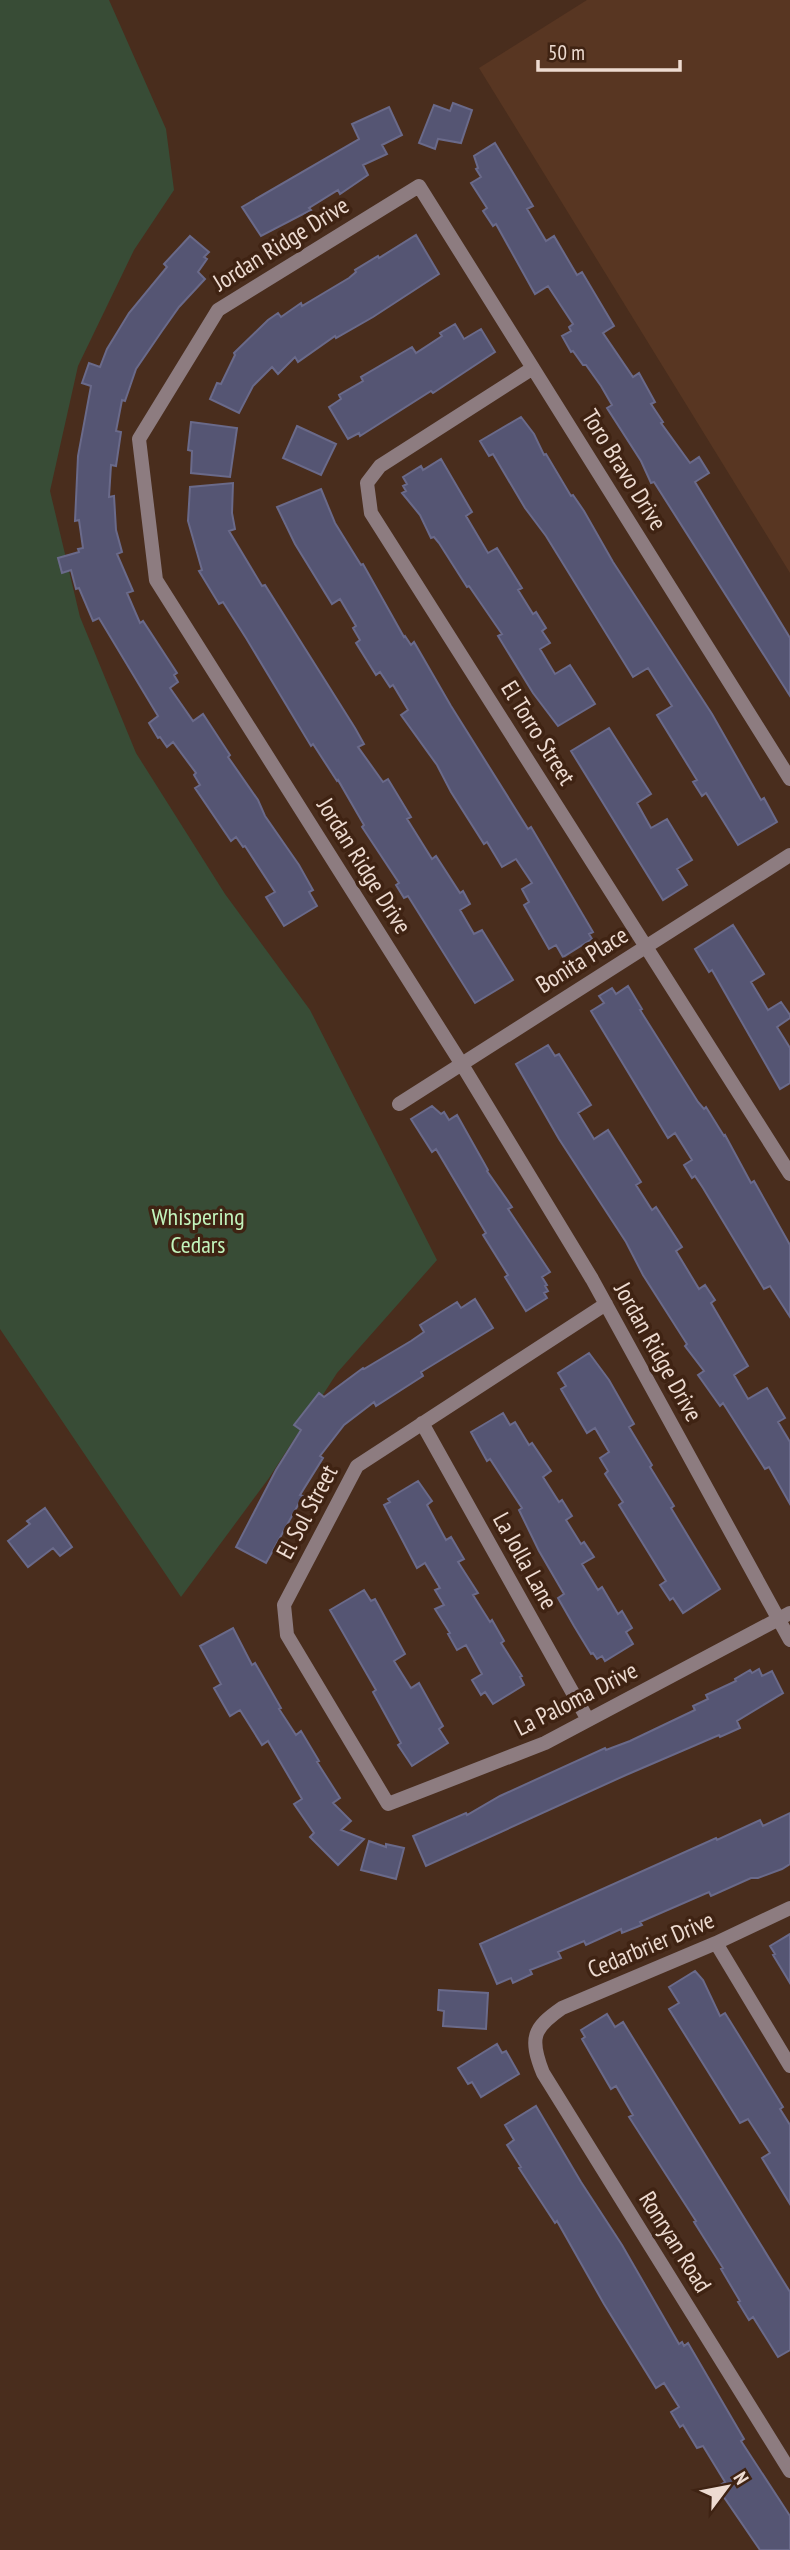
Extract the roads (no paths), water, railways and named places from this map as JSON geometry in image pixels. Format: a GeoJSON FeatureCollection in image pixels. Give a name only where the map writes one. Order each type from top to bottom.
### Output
{"type":"FeatureCollection","features":[{"type":"Feature","properties":{"kind":"street","name":"Toro Bravo Drive"},"geometry":{"type":"LineString","coordinates":[[419,186],[790,779]]}},
{"type":"Feature","properties":{"kind":"street","name":"Jordan Ridge Drive"},"geometry":{"type":"LineString","coordinates":[[419,186],[218,310],[139,439],[156,580],[461,1063],[606,1304],[784,1616],[790,1640]]}},
{"type":"Feature","properties":{"kind":"street","name":"El Torro Street"},"geometry":{"type":"LineString","coordinates":[[533,368],[380,466],[367,483],[371,513],[790,1174]]}},
{"type":"Feature","properties":{"kind":"street","name":"Bonita Place"},"geometry":{"type":"LineString","coordinates":[[399,1104],[790,855]]}},
{"type":"Feature","properties":{"kind":"street","name":"El Sol Street"},"geometry":{"type":"LineString","coordinates":[[388,1804],[287,1635],[284,1605],[357,1466],[606,1304]]}},
{"type":"Feature","properties":{"kind":"street","name":"La Jolla Lane"},"geometry":{"type":"LineString","coordinates":[[422,1423],[588,1720]]}},
{"type":"Feature","properties":{"kind":"street","name":"La Paloma Drive"},"geometry":{"type":"LineString","coordinates":[[388,1804],[545,1743],[784,1616]]}},
{"type":"Feature","properties":{"kind":"street","name":"Cedarbrier Drive"},"geometry":{"type":"LineString","coordinates":[[536,2032],[550,2017],[570,2004],[716,1943],[790,1908]]}},
{"type":"Feature","properties":{"kind":"street"},"geometry":{"type":"LineString","coordinates":[[716,1943],[790,2066]]}},
{"type":"Feature","properties":{"kind":"street","name":"Ronryan Road"},"geometry":{"type":"LineString","coordinates":[[536,2032],[535,2048],[543,2073],[790,2471]]}},
{"type":"Feature","properties":{"kind":"park label","name":"Whispering Cedars"},"geometry":{"type":"Point","coordinates":[198,1231]}}]}
